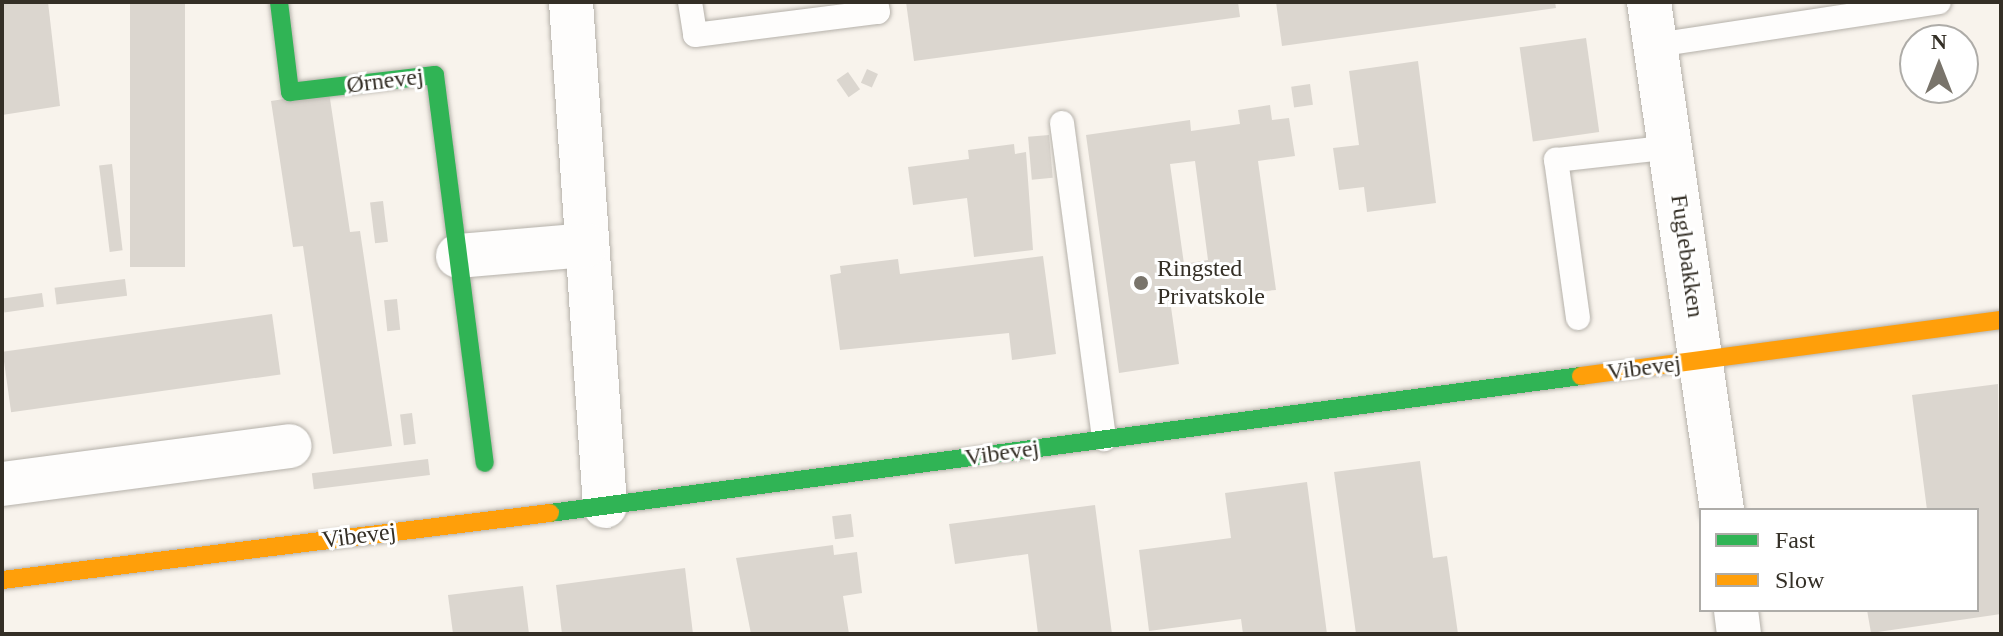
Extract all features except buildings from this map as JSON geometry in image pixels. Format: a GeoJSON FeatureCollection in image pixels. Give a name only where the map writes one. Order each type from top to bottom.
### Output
{"type":"FeatureCollection","features":[{"type":"Feature","properties":{"kind":"street","name":"Ørnevej"},"geometry":{"type":"LineString","coordinates":[[279,2],[290,92],[435,75],[485,463]]}},
{"type":"Feature","properties":{"kind":"street"},"geometry":{"type":"LineString","coordinates":[[571,2],[605,506]]}},
{"type":"Feature","properties":{"kind":"street","name":"Fuglebakken"},"geometry":{"type":"LineString","coordinates":[[1649,2],[1722,508]]}},
{"type":"Feature","properties":{"kind":"street"},"geometry":{"type":"LineString","coordinates":[[458,256],[587,245]]}},
{"type":"Feature","properties":{"kind":"street","name":"Vibevej"},"geometry":{"type":"LineString","coordinates":[[2,580],[605,506],[2001,320]]}},
{"type":"Feature","properties":{"kind":"street"},"geometry":{"type":"LineString","coordinates":[[2,484],[290,446]]}},
{"type":"Feature","properties":{"kind":"street"},"geometry":{"type":"LineString","coordinates":[[1736,612],[1739,634]]}},
{"type":"Feature","properties":{"kind":"lane"},"geometry":{"type":"LineString","coordinates":[[690,2],[695,35],[878,12],[876,2]]}},
{"type":"Feature","properties":{"kind":"lane"},"geometry":{"type":"LineString","coordinates":[[1656,45],[1939,2]]}},
{"type":"Feature","properties":{"kind":"lane"},"geometry":{"type":"LineString","coordinates":[[1062,123],[1104,439]]}},
{"type":"Feature","properties":{"kind":"lane"},"geometry":{"type":"LineString","coordinates":[[1578,318],[1556,160],[1671,147]]}},
{"type":"Feature","properties":{"kind":"traffic: fast"},"geometry":{"type":"LineString","coordinates":[[279,2],[290,92],[435,75],[485,463]]}},
{"type":"Feature","properties":{"kind":"traffic: fast"},"geometry":{"type":"LineString","coordinates":[[550,513],[1581,376]]}},
{"type":"Feature","properties":{"kind":"traffic: slow"},"geometry":{"type":"LineString","coordinates":[[1581,376],[2001,320]]}},
{"type":"Feature","properties":{"kind":"traffic: slow"},"geometry":{"type":"LineString","coordinates":[[2,580],[550,513]]}},
{"type":"Feature","properties":{"kind":"place","name":"Ringsted Privatskole"},"geometry":{"type":"Point","coordinates":[1141,283]}}]}
